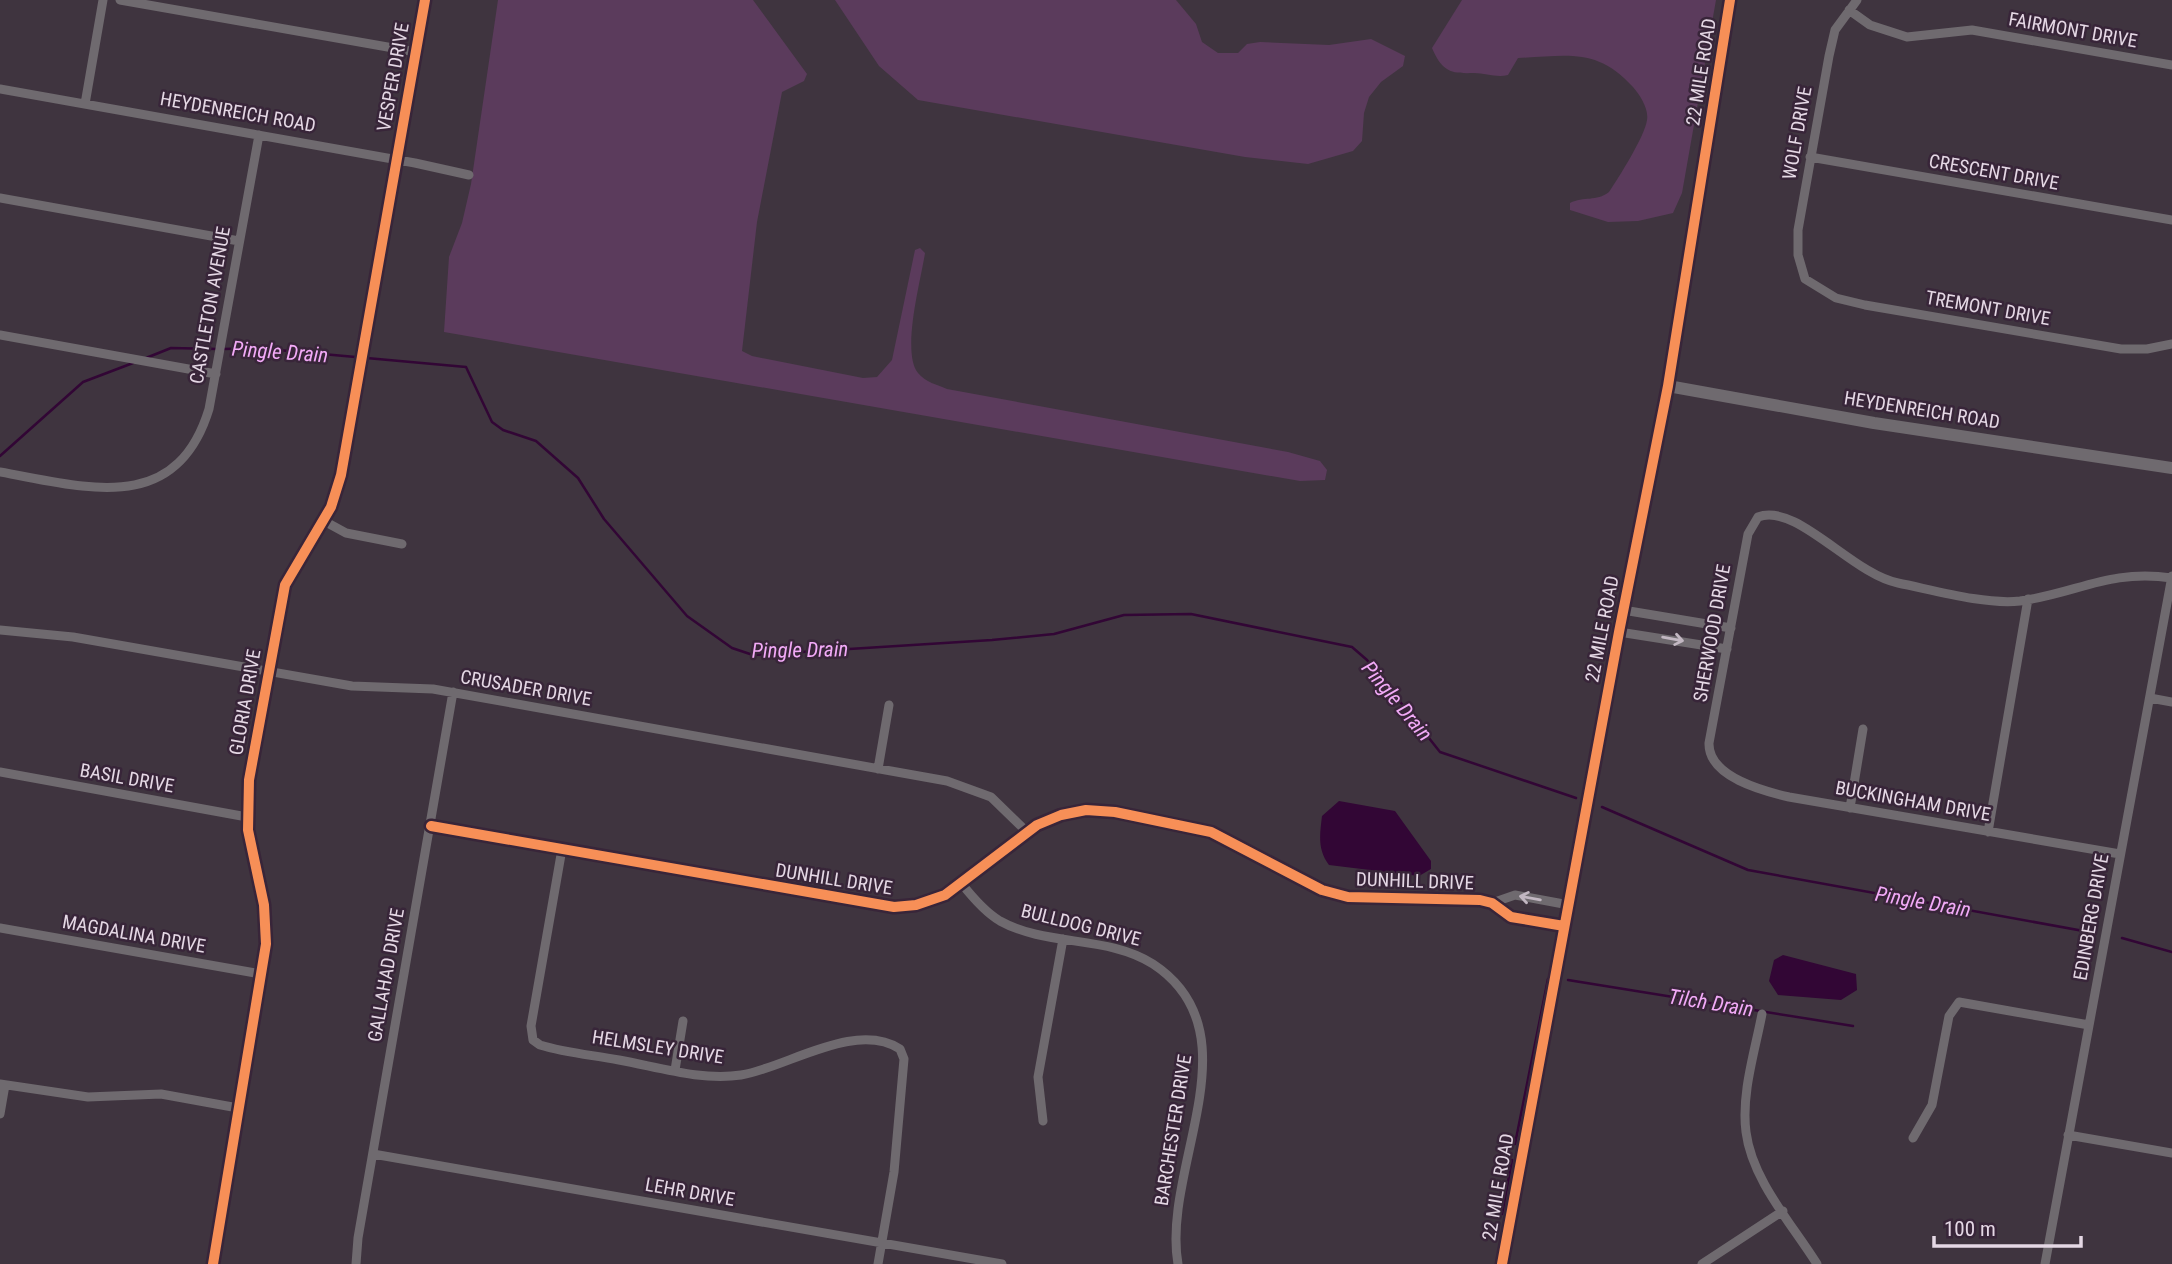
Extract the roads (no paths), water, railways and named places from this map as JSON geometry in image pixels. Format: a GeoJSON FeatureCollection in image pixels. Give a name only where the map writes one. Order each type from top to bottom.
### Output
{"type":"FeatureCollection","features":[{"type":"Feature","properties":{"kind":"street"},"geometry":{"type":"LineString","coordinates":[[85,104],[103,0]]}},
{"type":"Feature","properties":{"kind":"street"},"geometry":{"type":"LineString","coordinates":[[120,0],[416,51]]}},
{"type":"Feature","properties":{"kind":"street","name":"VESPER DRIVE"},"geometry":{"type":"LineString","coordinates":[[397,159],[425,0]]}},
{"type":"Feature","properties":{"kind":"street","name":"22 MILE ROAD"},"geometry":{"type":"LineString","coordinates":[[1502,1264],[1623,610],[1668,386],[1730,0]]}},
{"type":"Feature","properties":{"kind":"street","name":"WOLF DRIVE"},"geometry":{"type":"LineString","coordinates":[[1805,279],[1798,255],[1798,230],[1810,157],[1832,40],[1857,0]]}},
{"type":"Feature","properties":{"kind":"street","name":"FAIRMONT DRIVE"},"geometry":{"type":"LineString","coordinates":[[1849,10],[1870,25],[1899,36],[1964,29],[2172,65]]}},
{"type":"Feature","properties":{"kind":"street","name":"HEYDENREICH ROAD"},"geometry":{"type":"LineString","coordinates":[[0,89],[397,159],[468,175]]}},
{"type":"Feature","properties":{"kind":"street","name":"CASTLETON AVENUE"},"geometry":{"type":"LineString","coordinates":[[0,472],[108,490],[141,485],[170,470],[186,455],[200,434],[209,409],[259,135]]}},
{"type":"Feature","properties":{"kind":"street","name":"CRESCENT DRIVE"},"geometry":{"type":"LineString","coordinates":[[1810,157],[2172,220]]}},
{"type":"Feature","properties":{"kind":"street","name":"GLORIA DRIVE"},"geometry":{"type":"LineString","coordinates":[[213,1264],[261,974],[266,917],[247,817],[249,780],[285,585],[324,521],[341,475],[397,159]]}},
{"type":"Feature","properties":{"kind":"street"},"geometry":{"type":"LineString","coordinates":[[0,198],[239,241]]}},
{"type":"Feature","properties":{"kind":"street","name":"TREMONT DRIVE"},"geometry":{"type":"LineString","coordinates":[[1805,279],[1836,298],[1865,305],[2121,349],[2171,346]]}},
{"type":"Feature","properties":{"kind":"street"},"geometry":{"type":"LineString","coordinates":[[0,335],[216,373]]}},
{"type":"Feature","properties":{"kind":"street","name":"HEYDENREICH ROAD"},"geometry":{"type":"LineString","coordinates":[[1668,386],[1874,423],[2172,467]]}},
{"type":"Feature","properties":{"kind":"street","name":"SHERWOOD DRIVE"},"geometry":{"type":"LineString","coordinates":[[1711,757],[1709,743],[1748,534],[1758,517],[1780,515],[1800,523],[1856,565],[1886,581],[1997,601],[2028,599]]}},
{"type":"Feature","properties":{"kind":"street"},"geometry":{"type":"LineString","coordinates":[[324,521],[346,533],[402,544]]}},
{"type":"Feature","properties":{"kind":"street"},"geometry":{"type":"LineString","coordinates":[[1987,832],[2028,599],[2124,575],[2172,577]]}},
{"type":"Feature","properties":{"kind":"street","name":"EDINBERG DRIVE"},"geometry":{"type":"LineString","coordinates":[[2045,1264],[2172,577]]}},
{"type":"Feature","properties":{"kind":"street"},"geometry":{"type":"LineString","coordinates":[[1623,610],[1731,628]]}},
{"type":"Feature","properties":{"kind":"street","name":"CRUSADER DRIVE"},"geometry":{"type":"LineString","coordinates":[[0,630],[65,635],[352,686],[453,692],[959,783],[981,792],[1010,813],[1027,832]]}},
{"type":"Feature","properties":{"kind":"street"},"geometry":{"type":"LineString","coordinates":[[1619,632],[1727,649]]}},
{"type":"Feature","properties":{"kind":"street","name":"GALLAHAD DRIVE"},"geometry":{"type":"LineString","coordinates":[[356,1264],[453,692]]}},
{"type":"Feature","properties":{"kind":"street"},"geometry":{"type":"LineString","coordinates":[[2150,698],[2172,702]]}},
{"type":"Feature","properties":{"kind":"street"},"geometry":{"type":"LineString","coordinates":[[878,769],[889,705]]}},
{"type":"Feature","properties":{"kind":"street"},"geometry":{"type":"LineString","coordinates":[[1850,808],[1863,729]]}},
{"type":"Feature","properties":{"kind":"street","name":"BUCKINGHAM DRIVE"},"geometry":{"type":"LineString","coordinates":[[1711,757],[1725,771],[1769,792],[2120,854]]}},
{"type":"Feature","properties":{"kind":"street","name":"BASIL DRIVE"},"geometry":{"type":"LineString","coordinates":[[0,772],[247,817]]}},
{"type":"Feature","properties":{"kind":"street","name":"DUNHILL DRIVE"},"geometry":{"type":"LineString","coordinates":[[430,826],[880,906],[926,903],[962,884],[1027,832],[1061,815],[1102,810],[1211,832],[1322,890],[1348,897],[1433,901],[1469,899],[1492,903],[1511,917],[1564,926]]}},
{"type":"Feature","properties":{"kind":"street","name":"HELMSLEY DRIVE"},"geometry":{"type":"LineString","coordinates":[[562,849],[531,1026],[533,1040],[547,1047],[716,1076],[740,1075],[845,1042],[882,1043],[900,1049],[904,1059],[895,1158],[882,1243]]}},
{"type":"Feature","properties":{"kind":"street","name":"BULLDOG DRIVE"},"geometry":{"type":"LineString","coordinates":[[962,884],[1000,920],[1022,930],[1138,956],[1166,975],[1189,1003]]}},
{"type":"Feature","properties":{"kind":"street","name":"DUNHILL DRIVE"},"geometry":{"type":"LineString","coordinates":[[1492,903],[1516,895],[1569,905]]}},
{"type":"Feature","properties":{"kind":"street","name":"MAGDALINA DRIVE"},"geometry":{"type":"LineString","coordinates":[[0,928],[261,974]]}},
{"type":"Feature","properties":{"kind":"street"},"geometry":{"type":"LineString","coordinates":[[1043,1121],[1038,1077],[1063,939]]}},
{"type":"Feature","properties":{"kind":"street"},"geometry":{"type":"LineString","coordinates":[[1913,1138],[1932,1105],[1949,1016],[1954,1006],[1964,1002],[2089,1025]]}},
{"type":"Feature","properties":{"kind":"street","name":"BARCHESTER DRIVE"},"geometry":{"type":"LineString","coordinates":[[1178,1264],[1176,1219],[1204,1061],[1200,1027],[1189,1003]]}},
{"type":"Feature","properties":{"kind":"street"},"geometry":{"type":"LineString","coordinates":[[1762,1014],[1746,1103],[1745,1129],[1754,1164],[1817,1264]]}},
{"type":"Feature","properties":{"kind":"street"},"geometry":{"type":"LineString","coordinates":[[675,1070],[683,1021]]}},
{"type":"Feature","properties":{"kind":"street"},"geometry":{"type":"LineString","coordinates":[[0,1114],[3,1084],[88,1097],[161,1094],[238,1108]]}},
{"type":"Feature","properties":{"kind":"street"},"geometry":{"type":"LineString","coordinates":[[2068,1135],[2172,1153]]}},
{"type":"Feature","properties":{"kind":"street","name":"LEHR DRIVE"},"geometry":{"type":"LineString","coordinates":[[373,1154],[1002,1264]]}},
{"type":"Feature","properties":{"kind":"street"},"geometry":{"type":"LineString","coordinates":[[1702,1264],[1783,1211]]}},
{"type":"Feature","properties":{"kind":"street"},"geometry":{"type":"LineString","coordinates":[[878,1264],[882,1243]]}},
{"type":"Feature","properties":{"kind":"waterway","name":"Pingle Drain"},"geometry":{"type":"LineString","coordinates":[[146,358],[171,348],[218,349]]}},
{"type":"Feature","properties":{"kind":"waterway","name":"Pingle Drain"},"geometry":{"type":"LineString","coordinates":[[224,349],[256,348],[466,367],[492,422],[503,430],[536,441],[578,478],[604,519],[687,616],[732,648],[753,655],[992,640],[1054,634],[1124,615],[1191,614],[1352,647],[1367,660],[1440,752],[1576,798]]}},
{"type":"Feature","properties":{"kind":"waterway","name":"Pingle Drain"},"geometry":{"type":"LineString","coordinates":[[0,456],[83,382],[133,363]]}},
{"type":"Feature","properties":{"kind":"waterway","name":"Pingle Drain"},"geometry":{"type":"LineString","coordinates":[[1602,807],[1748,870],[2089,932]]}},
{"type":"Feature","properties":{"kind":"waterway","name":"Pingle Drain"},"geometry":{"type":"LineString","coordinates":[[2122,938],[2172,952]]}},
{"type":"Feature","properties":{"kind":"waterway","name":"Tilch Drain"},"geometry":{"type":"LineString","coordinates":[[1515,1144],[1548,979]]}},
{"type":"Feature","properties":{"kind":"waterway","name":"Tilch Drain"},"geometry":{"type":"LineString","coordinates":[[1568,980],[1853,1026]]}},
{"type":"Feature","properties":{"kind":"waterway","name":"Tilch Drain"},"geometry":{"type":"LineString","coordinates":[[1502,1214],[1512,1160]]}}]}
